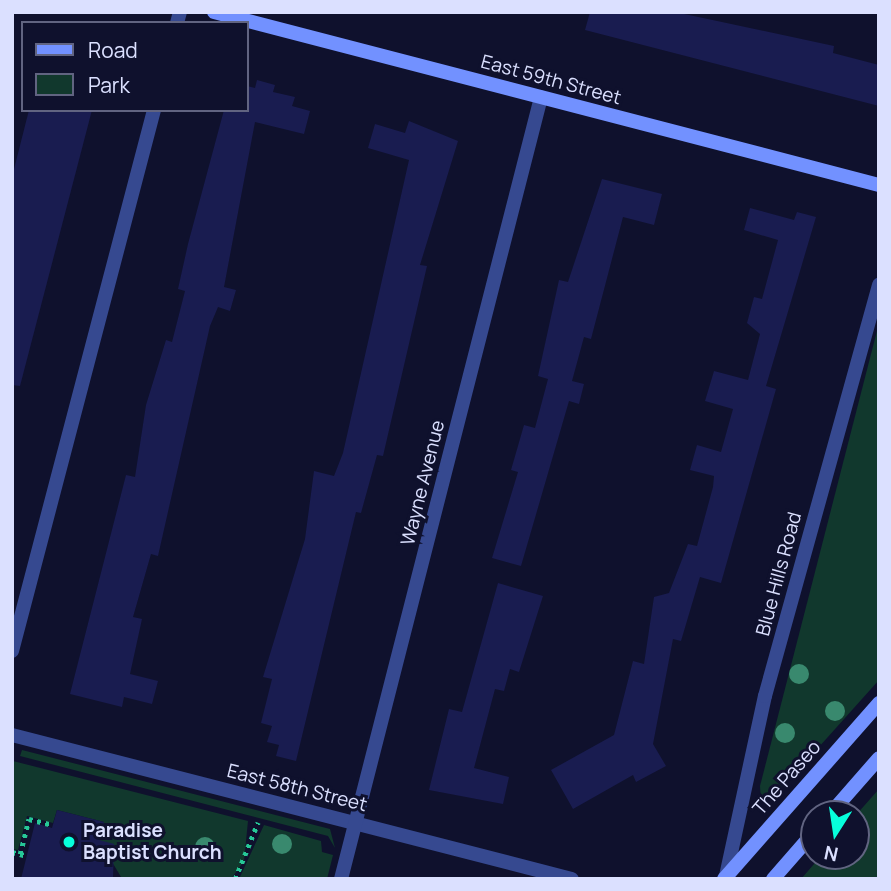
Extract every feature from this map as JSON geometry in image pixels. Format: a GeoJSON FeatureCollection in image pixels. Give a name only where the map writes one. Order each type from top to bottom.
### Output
{"type":"FeatureCollection","features":[{"type":"Feature","properties":{"kind":"street","name":"East 59th Street"},"geometry":{"type":"LineString","coordinates":[[214,12],[879,185]]}},
{"type":"Feature","properties":{"kind":"street","name":"Wayne Avenue"},"geometry":{"type":"LineString","coordinates":[[341,879],[541,97]]}},
{"type":"Feature","properties":{"kind":"street"},"geometry":{"type":"LineString","coordinates":[[12,651],[153,112]]}},
{"type":"Feature","properties":{"kind":"street","name":"Blue Hills Road"},"geometry":{"type":"LineString","coordinates":[[725,877],[765,696],[879,284]]}},
{"type":"Feature","properties":{"kind":"street","name":"The Paseo"},"geometry":{"type":"LineString","coordinates":[[725,877],[879,703]]}},
{"type":"Feature","properties":{"kind":"street","name":"East 58th Street"},"geometry":{"type":"LineString","coordinates":[[12,734],[570,878]]}},
{"type":"Feature","properties":{"kind":"street"},"geometry":{"type":"LineString","coordinates":[[842,800],[879,758]]}},
{"type":"Feature","properties":{"kind":"street"},"geometry":{"type":"LineString","coordinates":[[773,879],[800,848]]}},
{"type":"Feature","properties":{"kind":"path"},"geometry":{"type":"LineString","coordinates":[[20,854],[29,819],[53,825]]}},
{"type":"Feature","properties":{"kind":"path"},"geometry":{"type":"LineString","coordinates":[[235,879],[258,822]]}},
{"type":"Feature","properties":{"kind":"path"},"geometry":{"type":"LineString","coordinates":[[12,852],[27,856]]}},
{"type":"Feature","properties":{"kind":"green space"},"geometry":{"type":"Polygon","coordinates":[[[879,323],[879,680],[775,796],[761,801],[760,786],[879,323]]]}},
{"type":"Feature","properties":{"kind":"green space"},"geometry":{"type":"Polygon","coordinates":[[[22,750],[330,829],[335,848],[328,836],[20,756],[22,750]]]}},
{"type":"Feature","properties":{"kind":"green space"},"geometry":{"type":"Polygon","coordinates":[[[13,761],[248,821],[244,861],[231,879],[121,877],[99,840],[104,822],[57,810],[53,823],[27,816],[18,850],[12,849],[13,761]]]}},
{"type":"Feature","properties":{"kind":"green space"},"geometry":{"type":"Polygon","coordinates":[[[879,789],[879,879],[801,879],[809,870],[870,870],[869,800],[879,789]]]}},
{"type":"Feature","properties":{"kind":"green space"},"geometry":{"type":"Polygon","coordinates":[[[264,825],[321,841],[322,852],[333,855],[327,879],[239,879],[264,825]]]}},
{"type":"Feature","properties":{"kind":"building"},"geometry":{"type":"Polygon","coordinates":[[[590,12],[675,12],[834,46],[833,53],[879,65],[879,106],[585,30],[590,12]]]}},
{"type":"Feature","properties":{"kind":"building"},"geometry":{"type":"Polygon","coordinates":[[[257,80],[275,85],[273,92],[295,97],[292,106],[310,111],[304,134],[255,122],[224,287],[236,290],[230,311],[218,307],[210,326],[158,556],[151,554],[133,617],[142,619],[130,674],[158,681],[152,704],[124,697],[122,707],[70,694],[126,475],[135,477],[146,405],[166,340],[172,342],[185,291],[178,289],[188,244],[223,112],[248,112],[248,86],[255,88],[257,80]]]}},
{"type":"Feature","properties":{"kind":"building"},"geometry":{"type":"Polygon","coordinates":[[[28,112],[91,112],[20,386],[12,385],[12,177],[28,112]]]}},
{"type":"Feature","properties":{"kind":"building"},"geometry":{"type":"Polygon","coordinates":[[[409,121],[458,141],[420,265],[427,266],[383,456],[377,455],[361,513],[356,512],[296,761],[276,756],[279,745],[267,742],[272,726],[261,723],[272,679],[263,677],[305,539],[314,471],[334,476],[343,453],[409,160],[368,148],[375,124],[405,133],[409,121]]]}},
{"type":"Feature","properties":{"kind":"building"},"geometry":{"type":"Polygon","coordinates":[[[602,179],[662,194],[654,225],[623,217],[591,339],[584,337],[572,381],[584,384],[579,404],[569,401],[521,566],[492,558],[518,472],[511,470],[524,425],[535,428],[548,379],[538,376],[559,280],[568,282],[602,179]]]}},
{"type":"Feature","properties":{"kind":"building"},"geometry":{"type":"Polygon","coordinates":[[[750,208],[794,220],[797,212],[816,217],[766,386],[776,389],[721,583],[700,577],[681,641],[673,639],[653,744],[666,766],[636,782],[633,775],[573,809],[551,770],[614,735],[633,661],[644,664],[654,597],[669,593],[688,544],[697,546],[714,476],[690,470],[697,445],[721,452],[733,409],[705,401],[714,371],[748,380],[760,334],[747,323],[754,297],[762,299],[778,240],[744,230],[750,208]]]}},
{"type":"Feature","properties":{"kind":"building"},"geometry":{"type":"Polygon","coordinates":[[[498,583],[543,596],[519,672],[510,669],[504,691],[495,689],[474,768],[509,777],[503,804],[429,790],[449,709],[462,712],[498,583]]]}},
{"type":"Feature","properties":{"kind":"building","name":"Paradise Baptist Church"},"geometry":{"type":"Polygon","coordinates":[[[57,810],[104,822],[99,840],[114,844],[113,879],[21,879],[35,823],[52,828],[57,810]]]}},
{"type":"Feature","properties":{"kind":"place","name":"Paradise Baptist Church"},"geometry":{"type":"Point","coordinates":[69,842]}}]}
